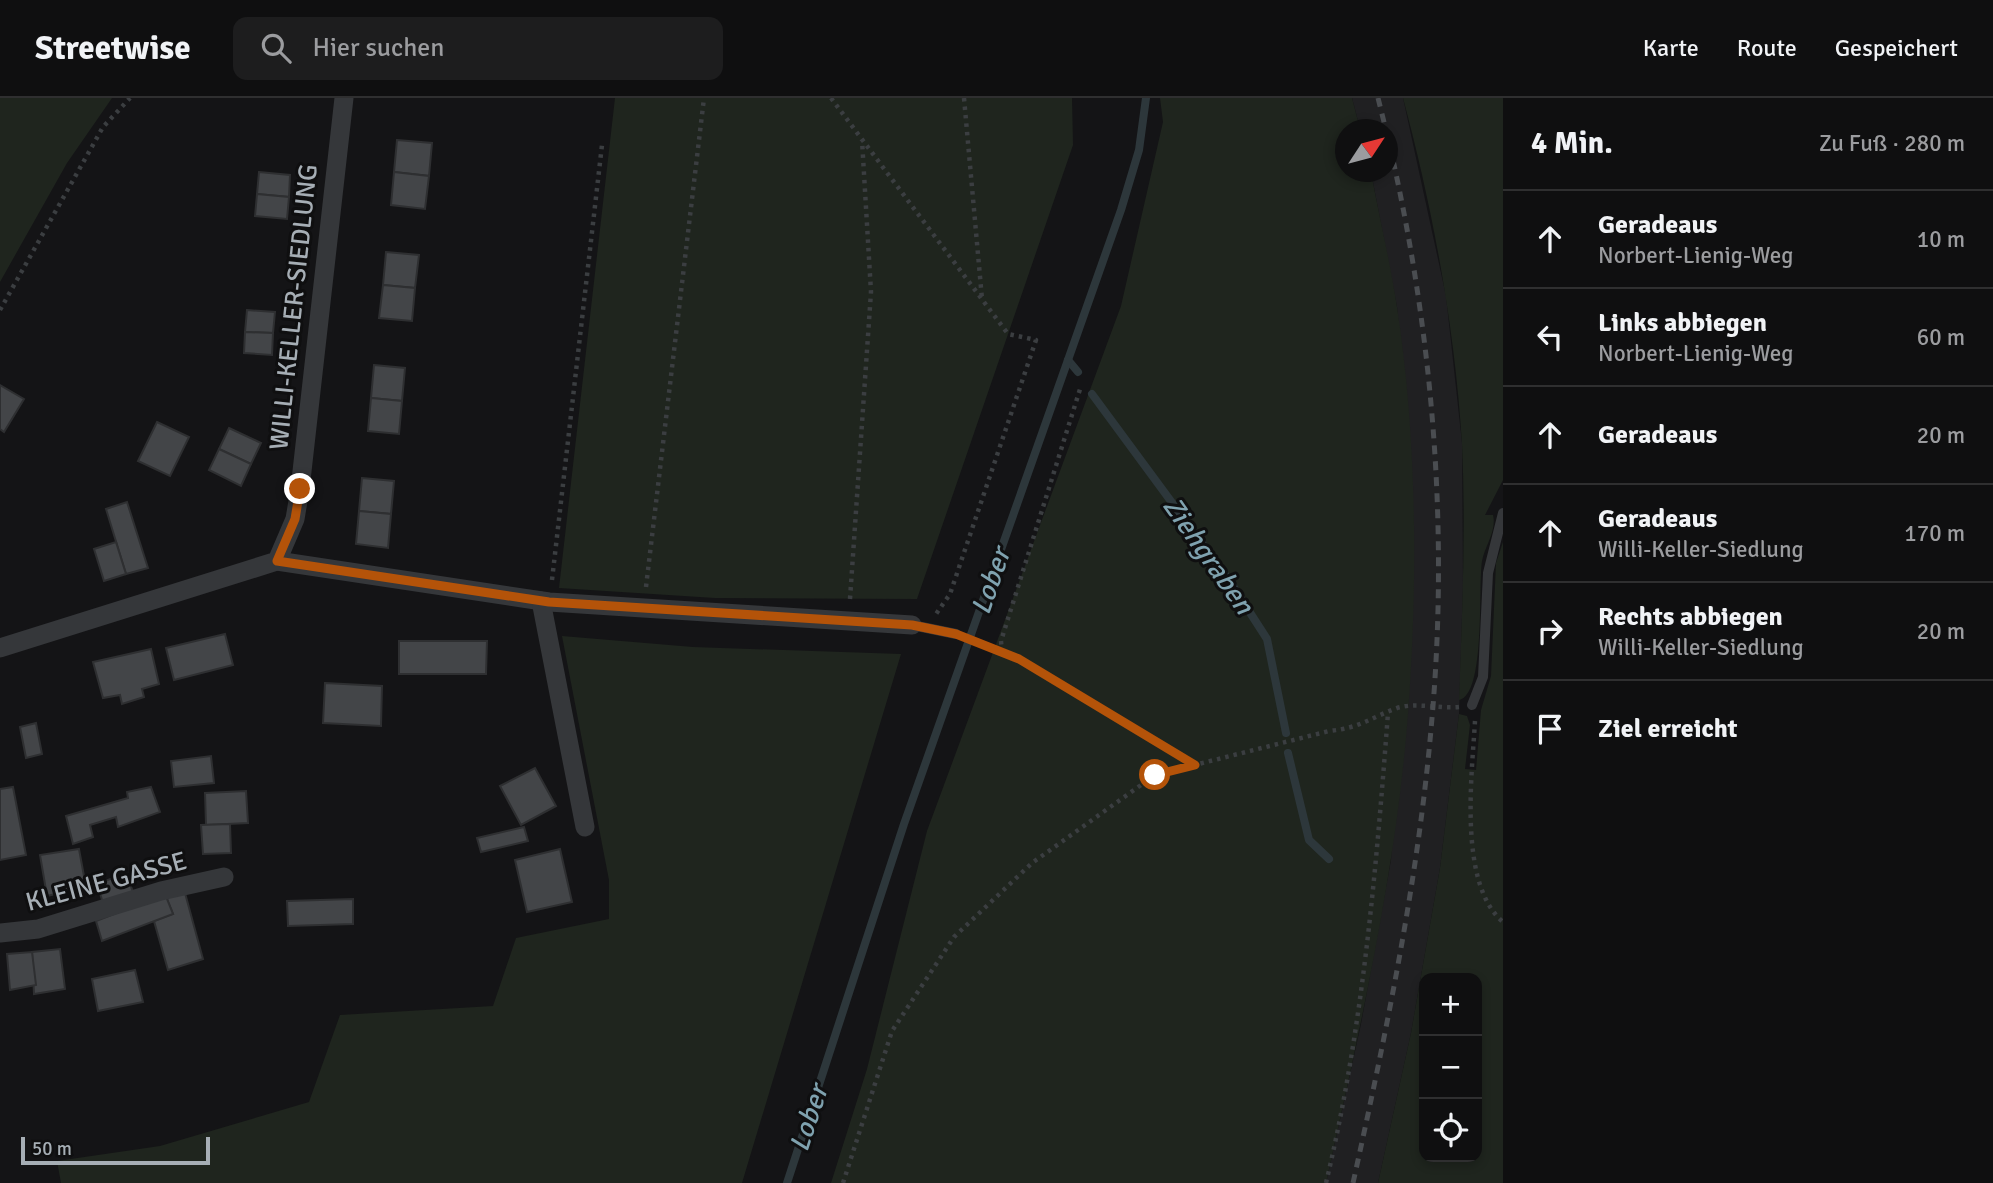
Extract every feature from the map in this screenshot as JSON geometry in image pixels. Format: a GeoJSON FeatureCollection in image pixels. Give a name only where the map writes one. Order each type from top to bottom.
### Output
{"type":"FeatureCollection","features":[{"type":"Feature","properties":{"kind":"street","name":"WILLI-KELLER-SIEDLUNG"},"geometry":{"type":"LineString","coordinates":[[277,561],[295,519],[300,489],[344,98]]}},
{"type":"Feature","properties":{"kind":"street"},"geometry":{"type":"LineString","coordinates":[[0,648],[277,561],[545,601],[918,627]]}},
{"type":"Feature","properties":{"kind":"street"},"geometry":{"type":"LineString","coordinates":[[545,601],[586,827]]}},
{"type":"Feature","properties":{"kind":"street","name":"KLEINE GASSE"},"geometry":{"type":"LineString","coordinates":[[0,933],[38,929],[161,891],[224,877]]}},
{"type":"Feature","properties":{"kind":"lane"},"geometry":{"type":"LineString","coordinates":[[1472,705],[1483,677],[1488,573],[1503,513]]}},
{"type":"Feature","properties":{"kind":"lane"},"geometry":{"type":"LineString","coordinates":[[918,627],[956,634]]}},
{"type":"Feature","properties":{"kind":"path"},"geometry":{"type":"LineString","coordinates":[[0,310],[103,127],[130,98]]}},
{"type":"Feature","properties":{"kind":"path"},"geometry":{"type":"LineString","coordinates":[[645,608],[704,98]]}},
{"type":"Feature","properties":{"kind":"path"},"geometry":{"type":"LineString","coordinates":[[831,98],[1008,334],[1035,340],[950,594],[918,627]]}},
{"type":"Feature","properties":{"kind":"path"},"geometry":{"type":"LineString","coordinates":[[964,98],[982,300]]}},
{"type":"Feature","properties":{"kind":"path"},"geometry":{"type":"LineString","coordinates":[[848,622],[871,292],[862,139]]}},
{"type":"Feature","properties":{"kind":"path"},"geometry":{"type":"LineString","coordinates":[[545,601],[602,145]]}},
{"type":"Feature","properties":{"kind":"path"},"geometry":{"type":"LineString","coordinates":[[1002,653],[1001,640],[1081,386]]}},
{"type":"Feature","properties":{"kind":"path"},"geometry":{"type":"LineString","coordinates":[[956,634],[1054,678],[1096,708],[1157,740],[1195,765]]}},
{"type":"Feature","properties":{"kind":"path"},"geometry":{"type":"LineString","coordinates":[[843,1183],[892,1031],[954,937],[1032,863],[1155,775],[1329,731],[1354,729],[1388,713],[1415,705],[1454,708],[1472,705],[1475,721],[1470,804],[1476,869],[1486,902],[1503,922]]}},
{"type":"Feature","properties":{"kind":"path"},"geometry":{"type":"LineString","coordinates":[[1326,1183],[1358,1013],[1376,885],[1388,713]]}},
{"type":"Feature","properties":{"kind":"shaded area"},"geometry":{"type":"Polygon","coordinates":[[[0,98],[112,98],[67,163],[0,282],[0,98]]]}},
{"type":"Feature","properties":{"kind":"shaded area"},"geometry":{"type":"Polygon","coordinates":[[[615,98],[1072,98],[1073,145],[917,599],[715,598],[559,588],[615,98]]]}},
{"type":"Feature","properties":{"kind":"shaded area"},"geometry":{"type":"Polygon","coordinates":[[[1160,98],[1352,98],[1357,119],[1335,119],[1335,182],[1373,182],[1397,307],[1409,407],[1414,510],[1408,714],[1386,891],[1326,1183],[831,1183],[867,1069],[927,831],[1121,306],[1163,122],[1160,98]]]}},
{"type":"Feature","properties":{"kind":"shaded area"},"geometry":{"type":"Polygon","coordinates":[[[1352,98],[1403,98],[1446,296],[1462,443],[1463,586],[1459,714],[1440,868],[1422,973],[1419,973],[1411,1033],[1378,1183],[1326,1183],[1361,1024],[1391,860],[1411,449],[1397,307],[1373,182],[1398,182],[1398,119],[1357,119],[1352,98]]]}},
{"type":"Feature","properties":{"kind":"shaded area"},"geometry":{"type":"Polygon","coordinates":[[[1403,98],[1503,98],[1503,480],[1485,515],[1493,515],[1494,521],[1482,561],[1477,660],[1468,694],[1459,700],[1464,508],[1459,400],[1441,270],[1424,183],[1403,98]]]}},
{"type":"Feature","properties":{"kind":"shaded area"},"geometry":{"type":"Polygon","coordinates":[[[1503,542],[1503,1183],[1378,1183],[1419,987],[1419,1162],[1482,1162],[1482,973],[1422,973],[1440,868],[1459,714],[1467,716],[1470,725],[1465,769],[1476,770],[1481,710],[1491,676],[1496,563],[1503,542]]]}},
{"type":"Feature","properties":{"kind":"shaded area"},"geometry":{"type":"Polygon","coordinates":[[[562,636],[693,647],[901,654],[742,1183],[61,1183],[57,1161],[160,1146],[309,1102],[340,1015],[493,1006],[516,938],[609,919],[609,880],[562,636]]]}},
{"type":"Feature","properties":{"kind":"building"},"geometry":{"type":"Polygon","coordinates":[[[397,140],[432,143],[429,176],[394,172],[397,140]]]}},
{"type":"Feature","properties":{"kind":"building"},"geometry":{"type":"Polygon","coordinates":[[[259,172],[290,175],[289,197],[257,194],[259,172]]]}},
{"type":"Feature","properties":{"kind":"building"},"geometry":{"type":"Polygon","coordinates":[[[394,172],[429,176],[425,209],[391,205],[394,172]]]}},
{"type":"Feature","properties":{"kind":"building"},"geometry":{"type":"Polygon","coordinates":[[[257,194],[289,197],[287,219],[255,216],[257,194]]]}},
{"type":"Feature","properties":{"kind":"building"},"geometry":{"type":"Polygon","coordinates":[[[386,252],[419,255],[415,288],[383,285],[386,252]]]}},
{"type":"Feature","properties":{"kind":"building"},"geometry":{"type":"Polygon","coordinates":[[[383,285],[415,288],[412,321],[379,318],[383,285]]]}},
{"type":"Feature","properties":{"kind":"building"},"geometry":{"type":"Polygon","coordinates":[[[247,310],[275,312],[273,333],[245,332],[247,310]]]}},
{"type":"Feature","properties":{"kind":"building"},"geometry":{"type":"Polygon","coordinates":[[[245,332],[273,333],[272,355],[244,353],[245,332]]]}},
{"type":"Feature","properties":{"kind":"building"},"geometry":{"type":"Polygon","coordinates":[[[374,365],[405,368],[402,401],[371,398],[374,365]]]}},
{"type":"Feature","properties":{"kind":"building"},"geometry":{"type":"Polygon","coordinates":[[[0,385],[24,399],[4,432],[0,429],[0,385]]]}},
{"type":"Feature","properties":{"kind":"building"},"geometry":{"type":"Polygon","coordinates":[[[371,398],[402,401],[399,434],[368,431],[371,398]]]}},
{"type":"Feature","properties":{"kind":"building"},"geometry":{"type":"Polygon","coordinates":[[[157,422],[189,437],[170,476],[138,461],[157,422]]]}},
{"type":"Feature","properties":{"kind":"building"},"geometry":{"type":"Polygon","coordinates":[[[229,428],[261,443],[251,464],[219,449],[229,428]]]}},
{"type":"Feature","properties":{"kind":"building"},"geometry":{"type":"Polygon","coordinates":[[[219,449],[251,464],[241,486],[209,470],[219,449]]]}},
{"type":"Feature","properties":{"kind":"building"},"geometry":{"type":"Polygon","coordinates":[[[362,478],[394,481],[391,514],[359,511],[362,478]]]}},
{"type":"Feature","properties":{"kind":"building"},"geometry":{"type":"Polygon","coordinates":[[[127,502],[148,568],[126,574],[106,509],[127,502]]]}},
{"type":"Feature","properties":{"kind":"building"},"geometry":{"type":"Polygon","coordinates":[[[359,511],[391,514],[388,548],[356,544],[359,511]]]}},
{"type":"Feature","properties":{"kind":"building"},"geometry":{"type":"Polygon","coordinates":[[[116,542],[126,574],[104,581],[94,549],[116,542]]]}},
{"type":"Feature","properties":{"kind":"building"},"geometry":{"type":"Polygon","coordinates":[[[225,634],[233,665],[174,680],[166,648],[225,634]]]}},
{"type":"Feature","properties":{"kind":"building"},"geometry":{"type":"Polygon","coordinates":[[[399,641],[487,641],[486,674],[399,674],[399,641]]]}},
{"type":"Feature","properties":{"kind":"building"},"geometry":{"type":"Polygon","coordinates":[[[151,649],[159,684],[142,689],[144,697],[122,704],[120,695],[103,698],[93,662],[151,649]]]}},
{"type":"Feature","properties":{"kind":"building"},"geometry":{"type":"Polygon","coordinates":[[[325,683],[382,686],[381,726],[323,723],[325,683]]]}},
{"type":"Feature","properties":{"kind":"building"},"geometry":{"type":"Polygon","coordinates":[[[36,723],[42,754],[26,758],[20,727],[36,723]]]}},
{"type":"Feature","properties":{"kind":"building"},"geometry":{"type":"Polygon","coordinates":[[[211,756],[214,783],[174,787],[171,761],[211,756]]]}},
{"type":"Feature","properties":{"kind":"building"},"geometry":{"type":"Polygon","coordinates":[[[535,768],[556,806],[521,825],[500,786],[535,768]]]}},
{"type":"Feature","properties":{"kind":"building"},"geometry":{"type":"Polygon","coordinates":[[[13,787],[26,855],[0,860],[0,789],[13,787]]]}},
{"type":"Feature","properties":{"kind":"building"},"geometry":{"type":"Polygon","coordinates":[[[151,787],[160,812],[118,827],[116,817],[90,825],[93,837],[73,844],[66,816],[128,798],[127,792],[151,787]]]}},
{"type":"Feature","properties":{"kind":"building"},"geometry":{"type":"Polygon","coordinates":[[[246,791],[248,823],[206,825],[205,793],[246,791]]]}},
{"type":"Feature","properties":{"kind":"building"},"geometry":{"type":"Polygon","coordinates":[[[230,824],[231,853],[203,854],[201,825],[230,824]]]}},
{"type":"Feature","properties":{"kind":"building"},"geometry":{"type":"Polygon","coordinates":[[[524,827],[528,841],[481,852],[477,838],[524,827]]]}},
{"type":"Feature","properties":{"kind":"building"},"geometry":{"type":"Polygon","coordinates":[[[79,849],[86,887],[47,896],[40,855],[79,849]]]}},
{"type":"Feature","properties":{"kind":"building"},"geometry":{"type":"Polygon","coordinates":[[[560,849],[572,902],[527,912],[515,860],[560,849]]]}},
{"type":"Feature","properties":{"kind":"building"},"geometry":{"type":"Polygon","coordinates":[[[126,873],[133,892],[103,903],[97,884],[126,873]]]}},
{"type":"Feature","properties":{"kind":"building"},"geometry":{"type":"Polygon","coordinates":[[[185,893],[203,959],[168,970],[154,921],[173,914],[165,894],[185,893]]]}},
{"type":"Feature","properties":{"kind":"building"},"geometry":{"type":"Polygon","coordinates":[[[165,894],[173,914],[102,941],[96,921],[165,894]]]}},
{"type":"Feature","properties":{"kind":"building"},"geometry":{"type":"Polygon","coordinates":[[[353,899],[353,924],[288,926],[287,901],[353,899]]]}},
{"type":"Feature","properties":{"kind":"building"},"geometry":{"type":"Polygon","coordinates":[[[60,949],[65,989],[34,994],[32,952],[60,949]]]}},
{"type":"Feature","properties":{"kind":"building"},"geometry":{"type":"Polygon","coordinates":[[[32,952],[36,985],[10,990],[7,954],[32,952]]]}},
{"type":"Feature","properties":{"kind":"building"},"geometry":{"type":"Polygon","coordinates":[[[135,970],[143,1002],[98,1011],[92,979],[135,970]]]}},
{"type":"Feature","properties":{"kind":"waterway","name":"Lober"},"geometry":{"type":"LineString","coordinates":[[787,1183],[904,824],[1121,210],[1139,150],[1146,98]]}},
{"type":"Feature","properties":{"kind":"waterway","name":"Ziehgraben"},"geometry":{"type":"LineString","coordinates":[[1068,360],[1078,372]]}},
{"type":"Feature","properties":{"kind":"waterway","name":"Ziehgraben"},"geometry":{"type":"LineString","coordinates":[[1092,394],[1229,580],[1267,639],[1286,733]]}},
{"type":"Feature","properties":{"kind":"waterway","name":"Ziehgraben"},"geometry":{"type":"LineString","coordinates":[[1288,753],[1309,840],[1329,859]]}},
{"type":"Feature","properties":{"kind":"railway"},"geometry":{"type":"LineString","coordinates":[[1378,98],[1383,119]]}},
{"type":"Feature","properties":{"kind":"railway"},"geometry":{"type":"LineString","coordinates":[[1353,1183],[1390,1010],[1410,894],[1426,777],[1437,645],[1437,499],[1433,426],[1416,281],[1397,182]]}},
{"type":"Feature","properties":{"kind":"route"},"geometry":{"type":"LineString","coordinates":[[300,489],[295,519],[277,561],[549,602],[912,625],[956,634],[1019,659],[1054,678],[1096,708],[1157,740],[1195,765],[1155,775]]}}]}
